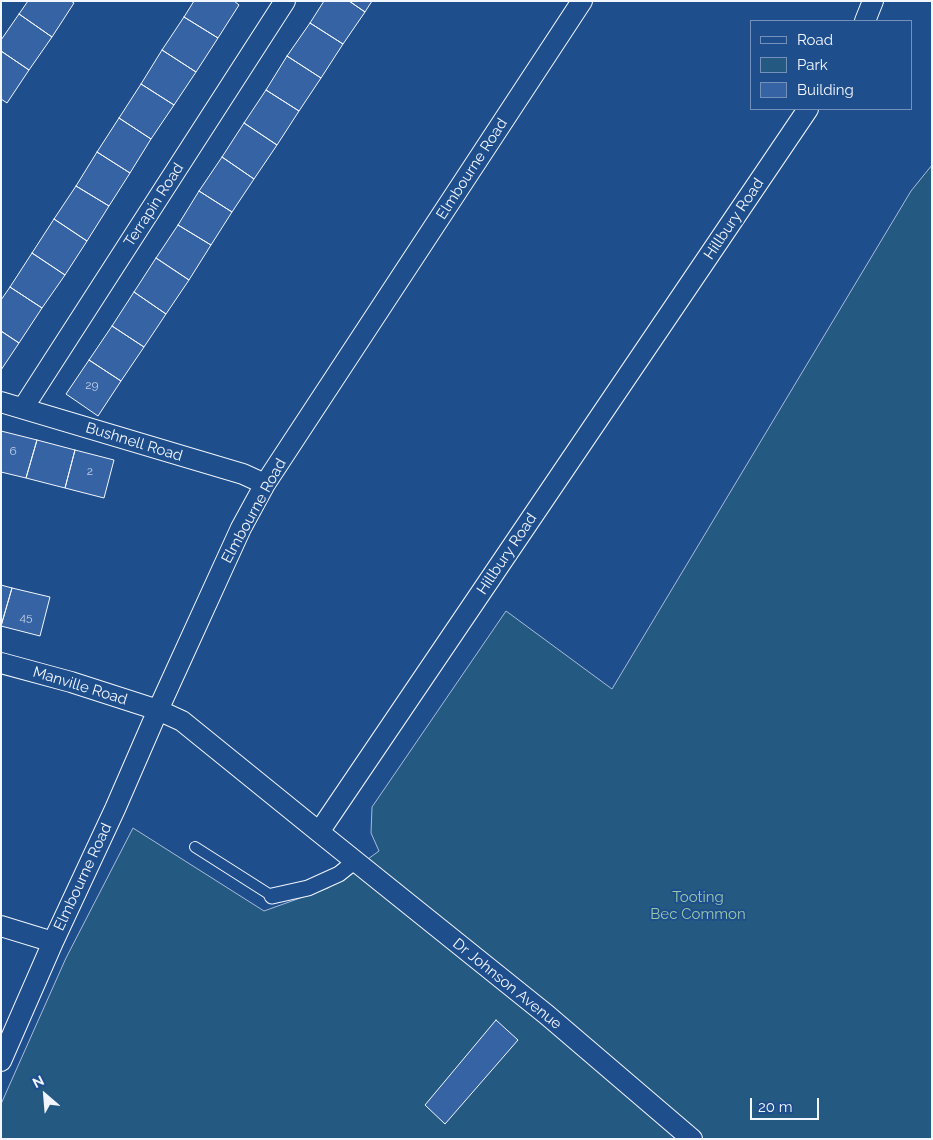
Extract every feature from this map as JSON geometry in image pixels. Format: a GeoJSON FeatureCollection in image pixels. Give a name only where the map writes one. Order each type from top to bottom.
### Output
{"type":"FeatureCollection","features":[{"type":"Feature","properties":{"kind":"street","name":"Terrapin Road"},"geometry":{"type":"LineString","coordinates":[[23,408],[285,1]]}},
{"type":"Feature","properties":{"kind":"street","name":"Elmbourne Road"},"geometry":{"type":"LineString","coordinates":[[1,1061],[241,528],[265,484],[582,1]]}},
{"type":"Feature","properties":{"kind":"street"},"geometry":{"type":"LineString","coordinates":[[864,20],[873,1]]}},
{"type":"Feature","properties":{"kind":"street","name":"Hillbury Road"},"geometry":{"type":"LineString","coordinates":[[319,832],[807,110]]}},
{"type":"Feature","properties":{"kind":"street","name":"Bushnell Road"},"geometry":{"type":"LineString","coordinates":[[1,402],[243,474],[265,484]]}},
{"type":"Feature","properties":{"kind":"street","name":"Manville Road"},"geometry":{"type":"LineString","coordinates":[[1,663],[71,682],[158,710]]}},
{"type":"Feature","properties":{"kind":"street"},"geometry":{"type":"LineString","coordinates":[[158,710],[189,726],[319,832]]}},
{"type":"Feature","properties":{"kind":"street","name":"Dr Johnson Avenue"},"geometry":{"type":"LineString","coordinates":[[319,832],[547,1015],[692,1139]]}},
{"type":"Feature","properties":{"kind":"street"},"geometry":{"type":"LineString","coordinates":[[272,896],[308,888],[339,874],[354,862]]}},
{"type":"Feature","properties":{"kind":"street"},"geometry":{"type":"LineString","coordinates":[[1,926],[53,942]]}},
{"type":"Feature","properties":{"kind":"lane"},"geometry":{"type":"LineString","coordinates":[[195,847],[272,896]]}},
{"type":"Feature","properties":{"kind":"green space","name":"Tooting Bec Common"},"geometry":{"type":"Polygon","coordinates":[[[932,165],[932,1139],[1,1139],[1,1104],[66,958],[133,828],[264,911],[328,888],[379,851],[371,833],[372,807],[506,611],[612,689],[911,191],[932,165]]]}},
{"type":"Feature","properties":{"kind":"building"},"geometry":{"type":"Polygon","coordinates":[[[28,1],[71,1],[74,3],[52,37],[19,14],[28,1]]]}},
{"type":"Feature","properties":{"kind":"building"},"geometry":{"type":"Polygon","coordinates":[[[194,1],[234,1],[239,5],[218,38],[184,17],[194,1]]]}},
{"type":"Feature","properties":{"kind":"building"},"geometry":{"type":"Polygon","coordinates":[[[324,1],[349,1],[365,12],[343,44],[310,23],[324,1]]]}},
{"type":"Feature","properties":{"kind":"building"},"geometry":{"type":"Polygon","coordinates":[[[349,1],[372,1],[365,12],[349,1]]]}},
{"type":"Feature","properties":{"kind":"building"},"geometry":{"type":"Polygon","coordinates":[[[19,14],[52,37],[29,70],[1,51],[1,40],[19,14]]]}},
{"type":"Feature","properties":{"kind":"building"},"geometry":{"type":"Polygon","coordinates":[[[184,17],[218,38],[196,72],[162,50],[184,17]]]}},
{"type":"Feature","properties":{"kind":"building"},"geometry":{"type":"Polygon","coordinates":[[[310,23],[343,44],[321,78],[287,56],[310,23]]]}},
{"type":"Feature","properties":{"kind":"building"},"geometry":{"type":"Polygon","coordinates":[[[162,50],[196,72],[174,105],[141,84],[162,50]]]}},
{"type":"Feature","properties":{"kind":"building"},"geometry":{"type":"Polygon","coordinates":[[[1,51],[29,70],[7,103],[1,99],[1,51]]]}},
{"type":"Feature","properties":{"kind":"building"},"geometry":{"type":"Polygon","coordinates":[[[287,56],[321,78],[299,111],[266,90],[287,56]]]}},
{"type":"Feature","properties":{"kind":"building"},"geometry":{"type":"Polygon","coordinates":[[[141,84],[174,105],[151,139],[119,118],[141,84]]]}},
{"type":"Feature","properties":{"kind":"building"},"geometry":{"type":"Polygon","coordinates":[[[266,90],[299,111],[277,145],[244,123],[266,90]]]}},
{"type":"Feature","properties":{"kind":"building"},"geometry":{"type":"Polygon","coordinates":[[[119,118],[151,139],[130,173],[97,152],[119,118]]]}},
{"type":"Feature","properties":{"kind":"building"},"geometry":{"type":"Polygon","coordinates":[[[244,123],[277,145],[254,179],[222,157],[244,123]]]}},
{"type":"Feature","properties":{"kind":"building"},"geometry":{"type":"Polygon","coordinates":[[[97,152],[130,173],[109,206],[76,186],[97,152]]]}},
{"type":"Feature","properties":{"kind":"building"},"geometry":{"type":"Polygon","coordinates":[[[222,157],[254,179],[232,212],[199,191],[222,157]]]}},
{"type":"Feature","properties":{"kind":"building"},"geometry":{"type":"Polygon","coordinates":[[[76,186],[109,206],[87,241],[54,219],[76,186]]]}},
{"type":"Feature","properties":{"kind":"building"},"geometry":{"type":"Polygon","coordinates":[[[199,191],[232,212],[211,245],[178,225],[199,191]]]}},
{"type":"Feature","properties":{"kind":"building"},"geometry":{"type":"Polygon","coordinates":[[[54,219],[87,241],[65,275],[32,253],[54,219]]]}},
{"type":"Feature","properties":{"kind":"building"},"geometry":{"type":"Polygon","coordinates":[[[178,225],[211,245],[189,280],[156,258],[178,225]]]}},
{"type":"Feature","properties":{"kind":"building"},"geometry":{"type":"Polygon","coordinates":[[[32,253],[65,275],[42,308],[10,287],[32,253]]]}},
{"type":"Feature","properties":{"kind":"building"},"geometry":{"type":"Polygon","coordinates":[[[156,258],[189,280],[166,314],[134,292],[156,258]]]}},
{"type":"Feature","properties":{"kind":"building"},"geometry":{"type":"Polygon","coordinates":[[[10,287],[42,308],[19,343],[1,331],[1,300],[10,287]]]}},
{"type":"Feature","properties":{"kind":"building"},"geometry":{"type":"Polygon","coordinates":[[[134,292],[166,314],[144,347],[112,326],[134,292]]]}},
{"type":"Feature","properties":{"kind":"building"},"geometry":{"type":"Polygon","coordinates":[[[112,326],[144,347],[121,381],[89,360],[112,326]]]}},
{"type":"Feature","properties":{"kind":"building"},"geometry":{"type":"Polygon","coordinates":[[[1,331],[19,343],[1,370],[1,331]]]}},
{"type":"Feature","properties":{"kind":"building"},"geometry":{"type":"Polygon","coordinates":[[[89,360],[121,381],[98,416],[66,394],[89,360]]]}},
{"type":"Feature","properties":{"kind":"building"},"geometry":{"type":"Polygon","coordinates":[[[1,431],[37,440],[26,478],[1,472],[1,431]]]}},
{"type":"Feature","properties":{"kind":"building"},"geometry":{"type":"Polygon","coordinates":[[[37,440],[75,450],[65,488],[26,478],[37,440]]]}},
{"type":"Feature","properties":{"kind":"building"},"geometry":{"type":"Polygon","coordinates":[[[75,450],[114,460],[104,498],[65,488],[75,450]]]}},
{"type":"Feature","properties":{"kind":"building"},"geometry":{"type":"Polygon","coordinates":[[[1,585],[12,588],[1,626],[1,585]]]}},
{"type":"Feature","properties":{"kind":"building"},"geometry":{"type":"Polygon","coordinates":[[[12,588],[50,597],[40,636],[1,626],[12,588]]]}},
{"type":"Feature","properties":{"kind":"building"},"geometry":{"type":"Polygon","coordinates":[[[496,1020],[518,1040],[445,1124],[425,1105],[496,1020]]]}}]}
